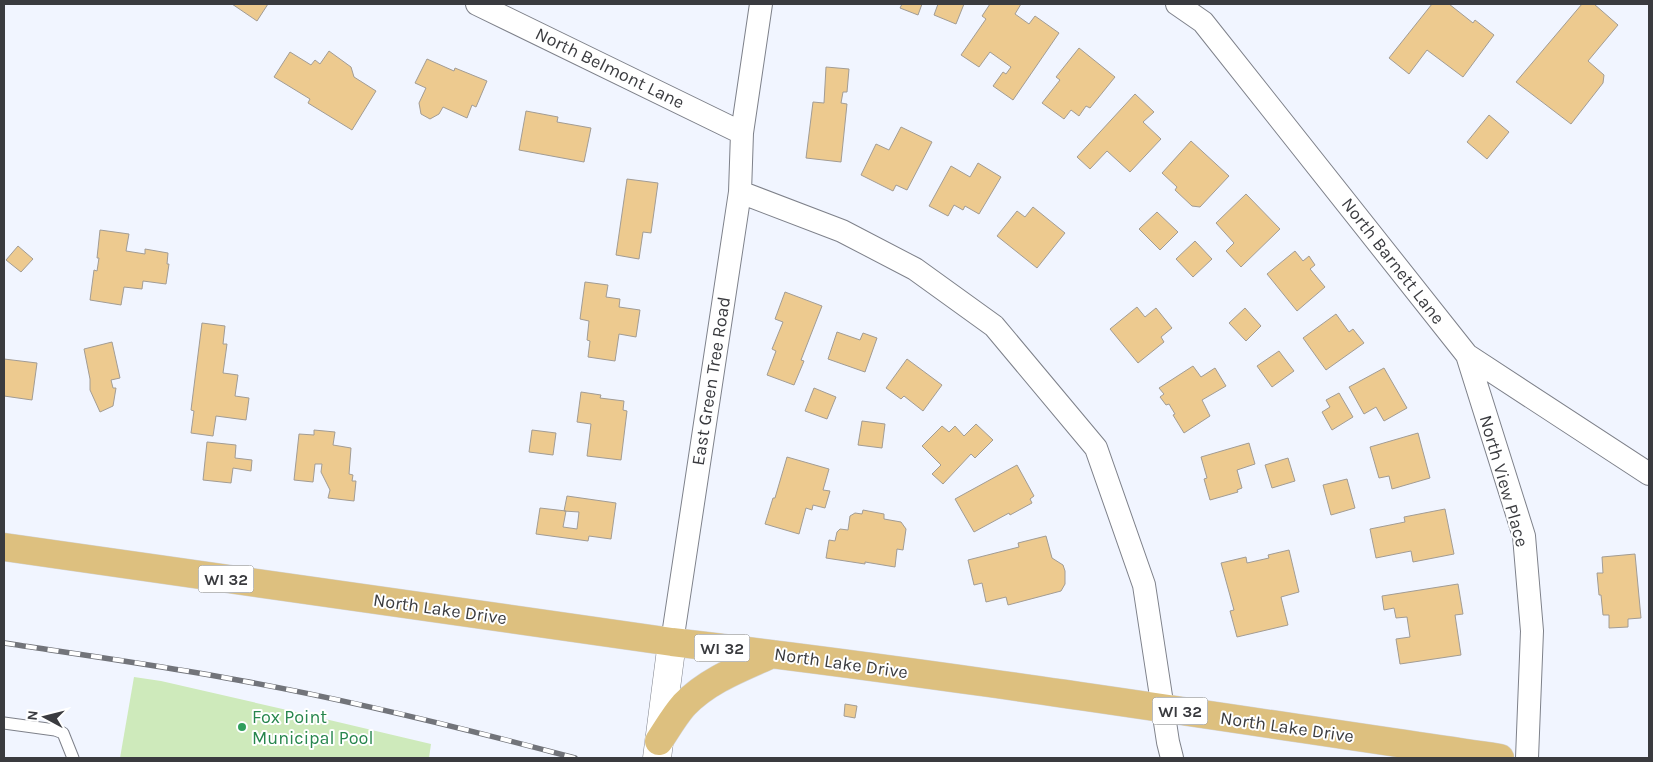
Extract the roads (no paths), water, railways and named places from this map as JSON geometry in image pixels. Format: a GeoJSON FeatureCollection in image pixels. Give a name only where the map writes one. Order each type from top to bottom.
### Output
{"type":"FeatureCollection","features":[{"type":"Feature","properties":{"kind":"main road","name":"North Lake Drive"},"geometry":{"type":"LineString","coordinates":[[4,547],[672,642],[773,654],[1162,708],[1500,758]]}},
{"type":"Feature","properties":{"kind":"main road"},"geometry":{"type":"LineString","coordinates":[[658,749],[683,706],[702,689],[718,678],[773,654]]}},
{"type":"Feature","properties":{"kind":"street","name":"North Belmont Lane"},"geometry":{"type":"LineString","coordinates":[[477,4],[742,133]]}},
{"type":"Feature","properties":{"kind":"street","name":"East Green Tree Road"},"geometry":{"type":"LineString","coordinates":[[658,749],[672,642],[740,192],[742,133],[762,4]]}},
{"type":"Feature","properties":{"kind":"street","name":"North Barnett Lane"},"geometry":{"type":"LineString","coordinates":[[1177,4],[1203,22],[1467,355],[1649,474]]}},
{"type":"Feature","properties":{"kind":"street"},"geometry":{"type":"LineString","coordinates":[[740,192],[842,231],[915,269],[994,326],[1096,448],[1144,584],[1162,708],[1172,758]]}},
{"type":"Feature","properties":{"kind":"street","name":"North View Place"},"geometry":{"type":"LineString","coordinates":[[1467,355],[1524,536],[1532,631],[1527,758]]}},
{"type":"Feature","properties":{"kind":"lane"},"geometry":{"type":"LineString","coordinates":[[4,723],[55,730],[63,733],[73,758]]}},
{"type":"Feature","properties":{"kind":"railway"},"geometry":{"type":"LineString","coordinates":[[4,643],[154,666],[327,697],[575,758]]}},
{"type":"Feature","properties":{"kind":"place","name":"Fox Point Municipal Pool"},"geometry":{"type":"Point","coordinates":[242,727]}}]}
